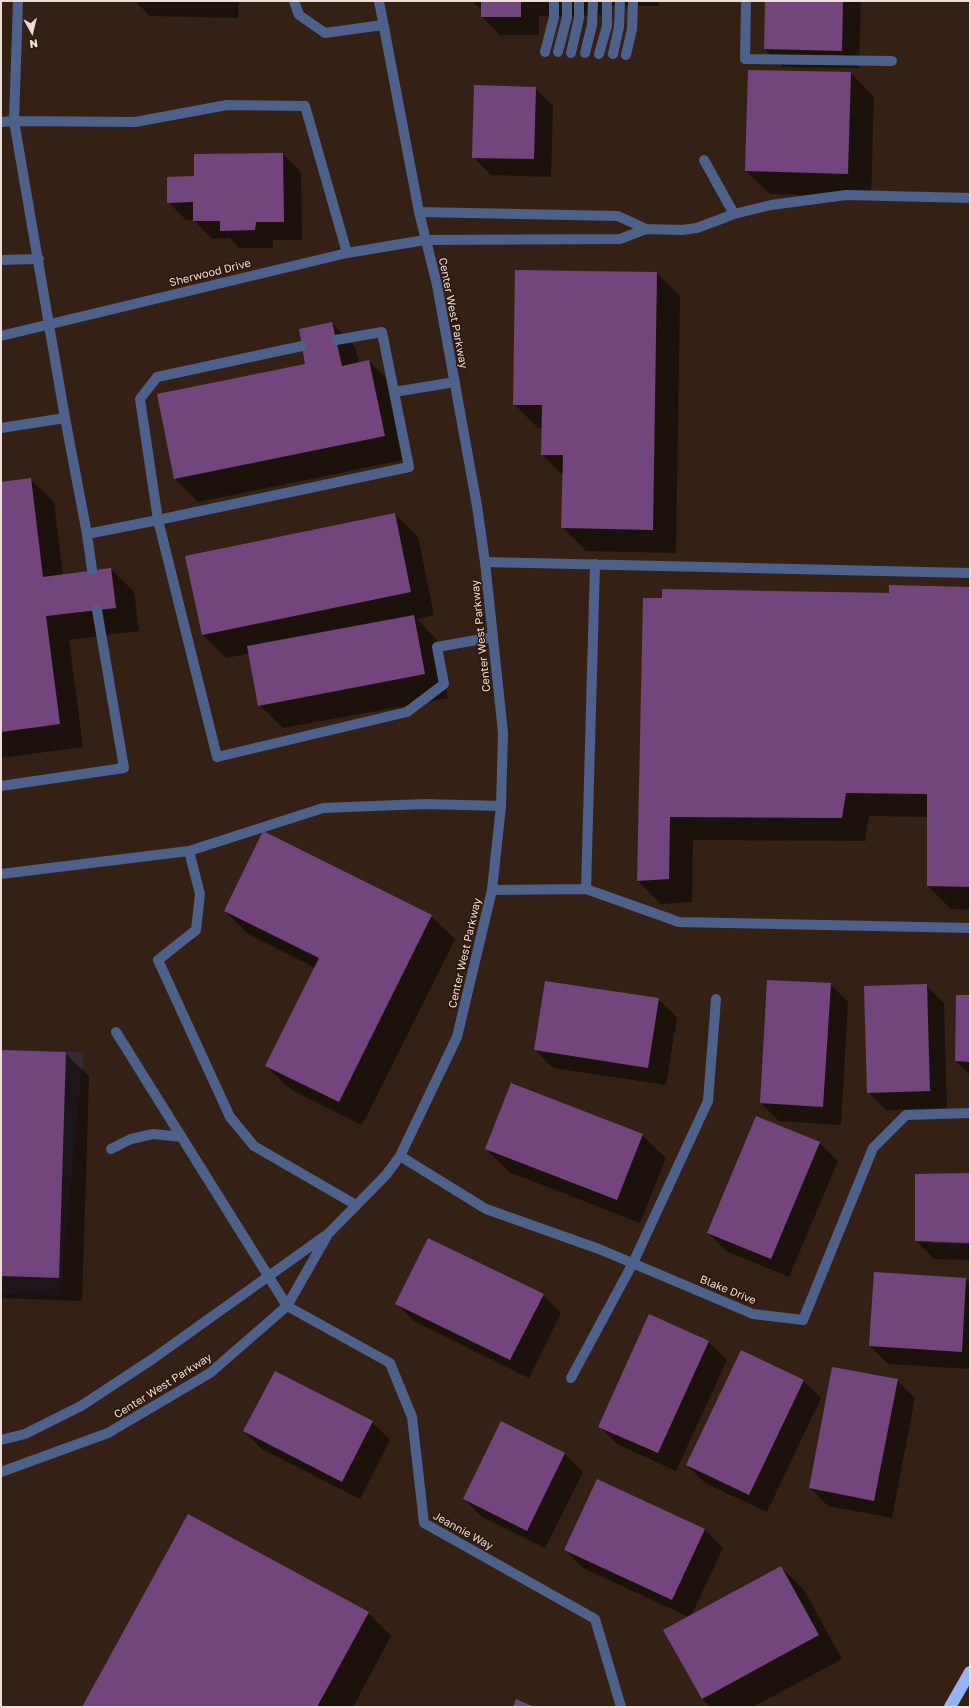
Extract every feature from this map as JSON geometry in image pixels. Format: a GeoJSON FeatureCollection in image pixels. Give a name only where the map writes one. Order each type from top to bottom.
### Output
{"type":"FeatureCollection","features":[{"type":"Feature","properties":{"kind":"highway"},"geometry":{"type":"LineString","coordinates":[[950,1707],[970,1672]]}},
{"type":"Feature","properties":{"kind":"street"},"geometry":{"type":"LineString","coordinates":[[18,1],[14,121],[39,259],[65,418],[87,534],[92,570]]}},
{"type":"Feature","properties":{"kind":"street"},"geometry":{"type":"LineString","coordinates":[[294,1],[299,15],[325,33],[383,25]]}},
{"type":"Feature","properties":{"kind":"street","name":"Center West Parkway"},"geometry":{"type":"LineString","coordinates":[[1,1440],[25,1434],[81,1406],[154,1358],[329,1233],[386,1175],[400,1156],[458,1037],[492,890],[501,806],[503,733],[485,562],[455,382],[437,284],[419,212],[379,1]]}},
{"type":"Feature","properties":{"kind":"street"},"geometry":{"type":"LineString","coordinates":[[545,52],[554,17],[554,1]]}},
{"type":"Feature","properties":{"kind":"street"},"geometry":{"type":"LineString","coordinates":[[558,52],[567,17],[567,1]]}},
{"type":"Feature","properties":{"kind":"street"},"geometry":{"type":"LineString","coordinates":[[571,53],[579,18],[579,1]]}},
{"type":"Feature","properties":{"kind":"street"},"geometry":{"type":"LineString","coordinates":[[584,53],[592,26],[593,1]]}},
{"type":"Feature","properties":{"kind":"street"},"geometry":{"type":"LineString","coordinates":[[599,54],[607,26],[607,1]]}},
{"type":"Feature","properties":{"kind":"street"},"geometry":{"type":"LineString","coordinates":[[613,54],[619,27],[620,1]]}},
{"type":"Feature","properties":{"kind":"street"},"geometry":{"type":"LineString","coordinates":[[626,55],[632,29],[633,1]]}},
{"type":"Feature","properties":{"kind":"street"},"geometry":{"type":"LineString","coordinates":[[746,1],[745,59],[892,62]]}},
{"type":"Feature","properties":{"kind":"street"},"geometry":{"type":"LineString","coordinates":[[1,122],[135,122],[227,105],[305,106],[347,253]]}},
{"type":"Feature","properties":{"kind":"street"},"geometry":{"type":"LineString","coordinates":[[704,160],[734,214]]}},
{"type":"Feature","properties":{"kind":"street"},"geometry":{"type":"LineString","coordinates":[[419,212],[618,216],[646,230],[682,230],[697,228],[734,214],[771,205],[846,195],[970,198]]}},
{"type":"Feature","properties":{"kind":"street","name":"Sherwood Drive"},"geometry":{"type":"LineString","coordinates":[[1,336],[347,253],[425,240],[620,239],[646,230]]}},
{"type":"Feature","properties":{"kind":"street"},"geometry":{"type":"LineString","coordinates":[[1,260],[39,259]]}},
{"type":"Feature","properties":{"kind":"street"},"geometry":{"type":"LineString","coordinates":[[87,534],[409,467],[382,332],[336,340]]}},
{"type":"Feature","properties":{"kind":"street"},"geometry":{"type":"LineString","coordinates":[[302,346],[157,377],[140,399],[158,520],[217,757],[407,712],[444,684],[437,648],[493,637]]}},
{"type":"Feature","properties":{"kind":"street"},"geometry":{"type":"LineString","coordinates":[[394,392],[455,382]]}},
{"type":"Feature","properties":{"kind":"street"},"geometry":{"type":"LineString","coordinates":[[1,428],[65,418]]}},
{"type":"Feature","properties":{"kind":"street"},"geometry":{"type":"LineString","coordinates":[[485,562],[970,573]]}},
{"type":"Feature","properties":{"kind":"street"},"geometry":{"type":"LineString","coordinates":[[586,890],[595,564]]}},
{"type":"Feature","properties":{"kind":"street"},"geometry":{"type":"LineString","coordinates":[[1,786],[124,768],[97,610]]}},
{"type":"Feature","properties":{"kind":"street"},"geometry":{"type":"LineString","coordinates":[[1,874],[189,851],[324,808],[426,804],[501,806]]}},
{"type":"Feature","properties":{"kind":"street"},"geometry":{"type":"LineString","coordinates":[[189,851],[200,894],[196,930],[158,960],[230,1117],[254,1146],[356,1205]]}},
{"type":"Feature","properties":{"kind":"street"},"geometry":{"type":"LineString","coordinates":[[492,890],[586,890],[679,922],[970,928]]}},
{"type":"Feature","properties":{"kind":"street"},"geometry":{"type":"LineString","coordinates":[[571,1378],[633,1263],[708,1101],[716,999]]}},
{"type":"Feature","properties":{"kind":"street"},"geometry":{"type":"LineString","coordinates":[[116,1032],[287,1306]]}},
{"type":"Feature","properties":{"kind":"street","name":"Blake Drive"},"geometry":{"type":"LineString","coordinates":[[400,1156],[486,1209],[599,1249],[753,1314],[803,1320],[873,1148],[906,1115],[970,1113]]}},
{"type":"Feature","properties":{"kind":"street"},"geometry":{"type":"LineString","coordinates":[[111,1149],[131,1139],[153,1134],[182,1137]]}},
{"type":"Feature","properties":{"kind":"street","name":"Center West Parkway"},"geometry":{"type":"LineString","coordinates":[[1,1472],[108,1433],[210,1373],[287,1306],[329,1233]]}},
{"type":"Feature","properties":{"kind":"street","name":"Jeannie Way"},"geometry":{"type":"LineString","coordinates":[[287,1306],[390,1363],[412,1417],[424,1523],[595,1619],[621,1707]]}},
{"type":"Feature","properties":{"kind":"shaded area"},"geometry":{"type":"Polygon","coordinates":[[[1,1050],[84,1052],[60,1295],[1,1294],[1,1050]]]}},
{"type":"Feature","properties":{"kind":"building"},"geometry":{"type":"Polygon","coordinates":[[[481,1],[521,1],[521,17],[481,17],[481,1]]]}},
{"type":"Feature","properties":{"kind":"building"},"geometry":{"type":"Polygon","coordinates":[[[765,1],[843,1],[842,51],[764,49],[765,1]]]}},
{"type":"Feature","properties":{"kind":"building"},"geometry":{"type":"Polygon","coordinates":[[[748,70],[851,72],[848,174],[745,171],[748,70]]]}},
{"type":"Feature","properties":{"kind":"building"},"geometry":{"type":"Polygon","coordinates":[[[474,85],[536,87],[534,159],[472,158],[474,85]]]}},
{"type":"Feature","properties":{"kind":"building"},"geometry":{"type":"Polygon","coordinates":[[[283,153],[284,222],[256,222],[255,230],[220,231],[220,221],[193,221],[193,202],[167,203],[167,177],[194,176],[194,154],[283,153]]]}},
{"type":"Feature","properties":{"kind":"building"},"geometry":{"type":"Polygon","coordinates":[[[515,270],[657,272],[653,530],[561,528],[563,455],[541,455],[542,405],[513,405],[515,270]]]}},
{"type":"Feature","properties":{"kind":"building"},"geometry":{"type":"Polygon","coordinates":[[[332,322],[342,366],[369,360],[385,436],[174,479],[157,394],[305,364],[299,329],[332,322]]]}},
{"type":"Feature","properties":{"kind":"building"},"geometry":{"type":"Polygon","coordinates":[[[31,478],[43,577],[111,568],[116,608],[46,616],[60,724],[1,732],[1,482],[31,478]]]}},
{"type":"Feature","properties":{"kind":"building"},"geometry":{"type":"Polygon","coordinates":[[[395,513],[411,592],[202,635],[185,556],[395,513]]]}},
{"type":"Feature","properties":{"kind":"building"},"geometry":{"type":"Polygon","coordinates":[[[889,585],[970,587],[970,887],[927,886],[927,794],[846,793],[842,818],[670,817],[669,879],[637,881],[643,598],[662,598],[662,589],[889,593],[889,585]]]}},
{"type":"Feature","properties":{"kind":"building"},"geometry":{"type":"Polygon","coordinates":[[[414,615],[425,674],[258,706],[247,646],[414,615]]]}},
{"type":"Feature","properties":{"kind":"building"},"geometry":{"type":"Polygon","coordinates":[[[263,831],[432,915],[339,1102],[265,1066],[319,958],[224,911],[263,831]]]}},
{"type":"Feature","properties":{"kind":"building"},"geometry":{"type":"Polygon","coordinates":[[[767,980],[831,983],[823,1107],[760,1103],[767,980]]]}},
{"type":"Feature","properties":{"kind":"building"},"geometry":{"type":"Polygon","coordinates":[[[545,981],[659,998],[648,1068],[534,1050],[545,981]]]}},
{"type":"Feature","properties":{"kind":"building"},"geometry":{"type":"Polygon","coordinates":[[[927,984],[930,1091],[867,1093],[864,986],[927,984]]]}},
{"type":"Feature","properties":{"kind":"building"},"geometry":{"type":"Polygon","coordinates":[[[956,995],[970,995],[970,1062],[955,1061],[956,995]]]}},
{"type":"Feature","properties":{"kind":"building"},"geometry":{"type":"Polygon","coordinates":[[[1,1050],[66,1052],[59,1278],[1,1276],[1,1050]]]}},
{"type":"Feature","properties":{"kind":"building"},"geometry":{"type":"Polygon","coordinates":[[[511,1083],[643,1134],[617,1200],[485,1149],[511,1083]]]}},
{"type":"Feature","properties":{"kind":"building"},"geometry":{"type":"Polygon","coordinates":[[[756,1116],[820,1142],[771,1259],[707,1233],[756,1116]]]}},
{"type":"Feature","properties":{"kind":"building"},"geometry":{"type":"Polygon","coordinates":[[[970,1173],[970,1243],[915,1241],[915,1174],[970,1173]]]}},
{"type":"Feature","properties":{"kind":"building"},"geometry":{"type":"Polygon","coordinates":[[[428,1238],[544,1294],[510,1360],[395,1304],[428,1238]]]}},
{"type":"Feature","properties":{"kind":"building"},"geometry":{"type":"Polygon","coordinates":[[[874,1272],[966,1278],[962,1352],[869,1346],[874,1272]]]}},
{"type":"Feature","properties":{"kind":"building"},"geometry":{"type":"Polygon","coordinates":[[[649,1314],[709,1341],[658,1453],[598,1427],[649,1314]]]}},
{"type":"Feature","properties":{"kind":"building"},"geometry":{"type":"Polygon","coordinates":[[[741,1350],[804,1380],[749,1495],[686,1465],[741,1350]]]}},
{"type":"Feature","properties":{"kind":"building"},"geometry":{"type":"Polygon","coordinates":[[[832,1367],[898,1379],[874,1501],[809,1488],[832,1367]]]}},
{"type":"Feature","properties":{"kind":"building"},"geometry":{"type":"Polygon","coordinates":[[[275,1371],[373,1421],[342,1482],[243,1431],[275,1371]]]}},
{"type":"Feature","properties":{"kind":"building"},"geometry":{"type":"Polygon","coordinates":[[[501,1421],[565,1453],[527,1531],[463,1499],[501,1421]]]}},
{"type":"Feature","properties":{"kind":"building"},"geometry":{"type":"Polygon","coordinates":[[[597,1479],[705,1529],[672,1600],[564,1550],[597,1479]]]}},
{"type":"Feature","properties":{"kind":"building"},"geometry":{"type":"Polygon","coordinates":[[[188,1514],[369,1612],[317,1707],[82,1707],[188,1514]]]}},
{"type":"Feature","properties":{"kind":"building"},"geometry":{"type":"Polygon","coordinates":[[[781,1566],[819,1635],[702,1699],[663,1630],[781,1566]]]}},
{"type":"Feature","properties":{"kind":"building"},"geometry":{"type":"Polygon","coordinates":[[[516,1699],[534,1707],[513,1707],[516,1699]]]}}]}
